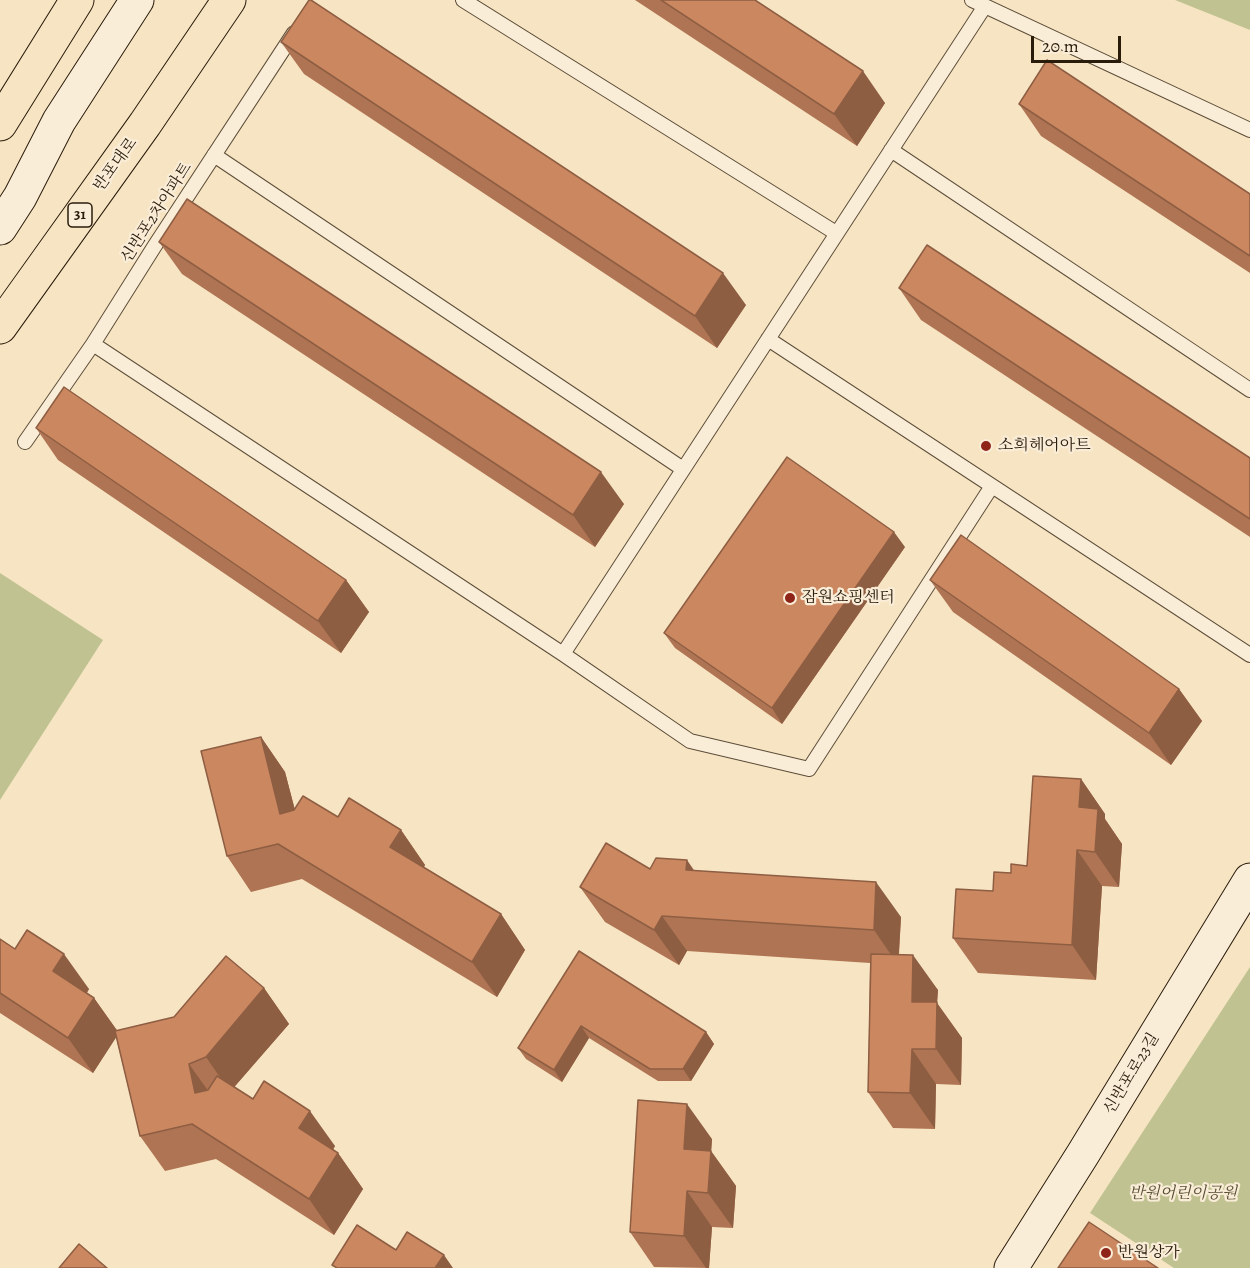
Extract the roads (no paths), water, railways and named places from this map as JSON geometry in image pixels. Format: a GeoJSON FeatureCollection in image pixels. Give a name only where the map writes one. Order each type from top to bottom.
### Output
{"type":"FeatureCollection","features":[{"type":"Feature","properties":{"kind":"main road"},"geometry":{"type":"LineString","coordinates":[[0,124],[77,0]]}},
{"type":"Feature","properties":{"kind":"main road","name":"반포대로"},"geometry":{"type":"LineString","coordinates":[[0,327],[145,124],[229,0]]}},
{"type":"Feature","properties":{"kind":"street"},"geometry":{"type":"LineString","coordinates":[[0,228],[20,197],[59,121],[136,0]]}},
{"type":"Feature","properties":{"kind":"street"},"geometry":{"type":"LineString","coordinates":[[0,186],[59,121]]}},
{"type":"Feature","properties":{"kind":"street","name":"신반포로23길"},"geometry":{"type":"LineString","coordinates":[[1011,1268],[1250,880]]}},
{"type":"Feature","properties":{"kind":"lane"},"geometry":{"type":"LineString","coordinates":[[464,0],[836,233]]}},
{"type":"Feature","properties":{"kind":"lane"},"geometry":{"type":"LineString","coordinates":[[563,654],[891,150],[979,3],[1250,130]]}},
{"type":"Feature","properties":{"kind":"lane","name":"신반포2차아파트"},"geometry":{"type":"LineString","coordinates":[[25,442],[93,344],[302,19]]}},
{"type":"Feature","properties":{"kind":"lane"},"geometry":{"type":"LineString","coordinates":[[891,150],[1250,390]]}},
{"type":"Feature","properties":{"kind":"lane"},"geometry":{"type":"LineString","coordinates":[[214,155],[683,469]]}},
{"type":"Feature","properties":{"kind":"lane"},"geometry":{"type":"LineString","coordinates":[[768,339],[1250,656]]}},
{"type":"Feature","properties":{"kind":"lane"},"geometry":{"type":"LineString","coordinates":[[93,344],[563,654],[690,741],[809,769],[992,486]]}},
{"type":"Feature","properties":{"kind":"place","name":"소희헤어아트"},"geometry":{"type":"Point","coordinates":[986,446]}},
{"type":"Feature","properties":{"kind":"place","name":"잠원쇼핑센터"},"geometry":{"type":"Point","coordinates":[790,598]}},
{"type":"Feature","properties":{"kind":"place","name":"반원상가"},"geometry":{"type":"Point","coordinates":[1106,1253]}},
{"type":"Feature","properties":{"kind":"park label","name":"반원어린이공원"},"geometry":{"type":"Point","coordinates":[1183,1194]}}]}
